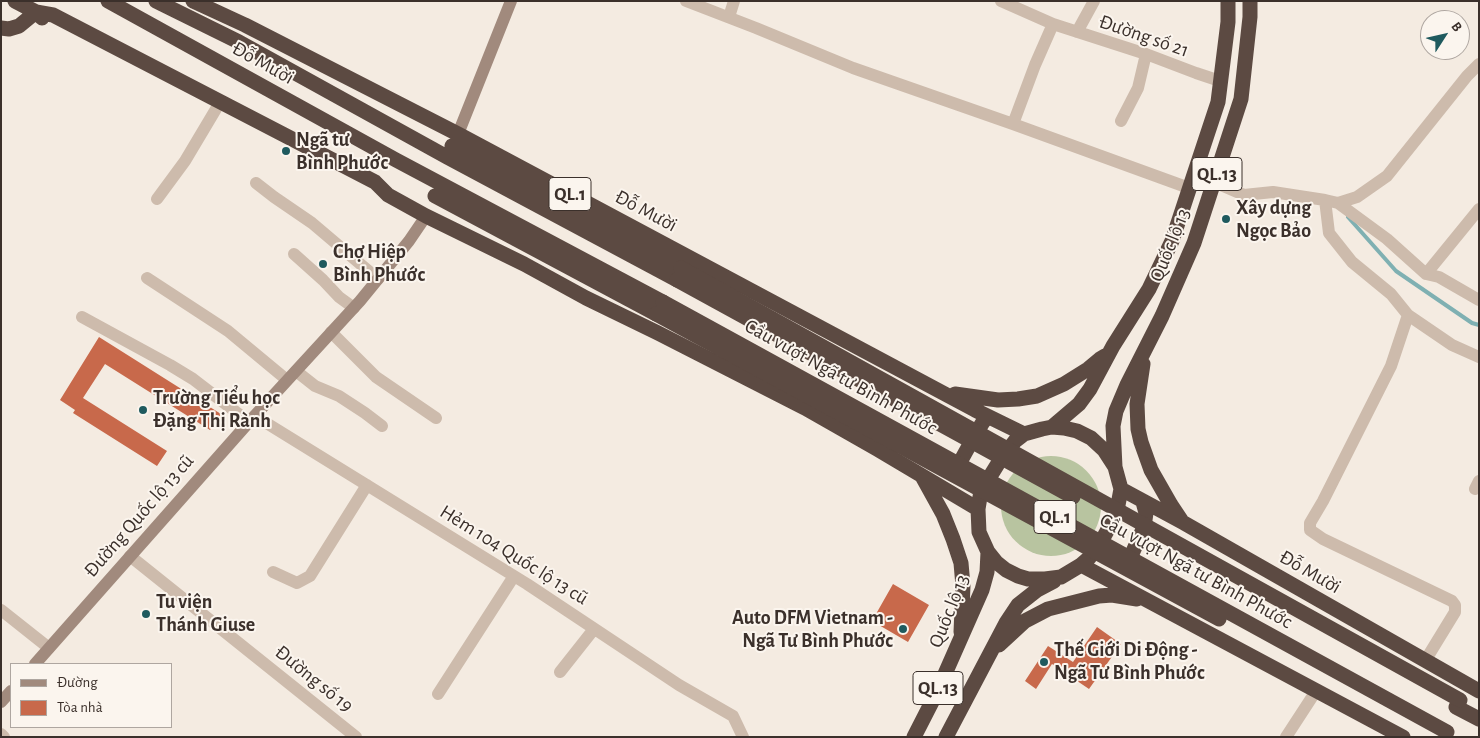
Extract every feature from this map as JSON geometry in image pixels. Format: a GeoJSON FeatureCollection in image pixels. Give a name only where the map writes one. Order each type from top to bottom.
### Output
{"type":"FeatureCollection","features":[{"type":"Feature","properties":{"kind":"highway"},"geometry":{"type":"LineString","coordinates":[[15,1],[36,12],[49,24],[216,109],[371,192],[388,195]]}},
{"type":"Feature","properties":{"kind":"highway","name":"Đỗ Mười"},"geometry":{"type":"LineString","coordinates":[[108,1],[438,190],[659,308]]}},
{"type":"Feature","properties":{"kind":"highway","name":"Đỗ Mười"},"geometry":{"type":"LineString","coordinates":[[156,1],[453,146],[1024,434]]}},
{"type":"Feature","properties":{"kind":"highway","name":"Đỗ Mười"},"geometry":{"type":"LineString","coordinates":[[193,1],[282,44],[453,146],[679,274]]}},
{"type":"Feature","properties":{"kind":"highway","name":"QL.1"},"geometry":{"type":"LineString","coordinates":[[215,1],[233,13],[244,25]]}},
{"type":"Feature","properties":{"kind":"highway","name":"Quốc lộ 13"},"geometry":{"type":"LineString","coordinates":[[1052,427],[1079,404],[1090,389],[1142,286],[1174,212],[1188,192],[1218,102],[1228,22],[1228,1]]}},
{"type":"Feature","properties":{"kind":"highway","name":"Quốc lộ 13"},"geometry":{"type":"LineString","coordinates":[[1114,467],[1114,419],[1127,385],[1151,338],[1194,243],[1241,99],[1250,1]]}},
{"type":"Feature","properties":{"kind":"highway"},"geometry":{"type":"LineString","coordinates":[[1,28],[9,29],[19,26],[36,12],[53,15],[374,182],[388,195],[426,216],[805,408],[922,475],[978,510]]}},
{"type":"Feature","properties":{"kind":"highway"},"geometry":{"type":"LineString","coordinates":[[239,42],[282,44]]}},
{"type":"Feature","properties":{"kind":"highway","name":"Đường Quốc lộ 13 cũ"},"geometry":{"type":"LineString","coordinates":[[426,216],[438,190]]}},
{"type":"Feature","properties":{"kind":"highway","name":"Cầu vượt Ngã tư Bình Phước"},"geometry":{"type":"LineString","coordinates":[[679,274],[1458,704]]}},
{"type":"Feature","properties":{"kind":"highway","name":"Cầu vượt Ngã tư Bình Phước"},"geometry":{"type":"LineString","coordinates":[[659,308],[1446,735]]}},
{"type":"Feature","properties":{"kind":"highway"},"geometry":{"type":"LineString","coordinates":[[1151,338],[1142,368],[1138,393],[1138,429],[1152,470],[1184,524]]}},
{"type":"Feature","properties":{"kind":"highway"},"geometry":{"type":"LineString","coordinates":[[944,392],[998,400],[1027,398],[1046,393],[1103,361]]}},
{"type":"Feature","properties":{"kind":"highway"},"geometry":{"type":"LineString","coordinates":[[957,496],[955,476],[959,464],[978,430],[988,417]]}},
{"type":"Feature","properties":{"kind":"highway","name":"QL.13"},"geometry":{"type":"LineString","coordinates":[[946,737],[1018,605],[1037,590],[1062,577],[1081,565],[1101,542],[1112,522],[1118,505],[1121,489],[1114,467],[1104,450],[1091,438],[1077,431],[1052,427],[1024,434],[1014,442],[992,472],[982,491],[978,510],[980,532],[988,552],[1006,570],[1028,579],[1062,577]]}},
{"type":"Feature","properties":{"kind":"highway"},"geometry":{"type":"LineString","coordinates":[[922,475],[946,520],[961,563],[963,586],[961,638]]}},
{"type":"Feature","properties":{"kind":"highway","name":"Đỗ Mười"},"geometry":{"type":"LineString","coordinates":[[1121,489],[1479,691]]}},
{"type":"Feature","properties":{"kind":"highway"},"geometry":{"type":"LineString","coordinates":[[1106,578],[1127,560],[1134,550],[1145,522],[1146,513],[1143,502]]}},
{"type":"Feature","properties":{"kind":"highway","name":"Quốc lộ 13"},"geometry":{"type":"LineString","coordinates":[[914,737],[984,585],[988,552]]}},
{"type":"Feature","properties":{"kind":"highway"},"geometry":{"type":"LineString","coordinates":[[1081,565],[1403,737]]}},
{"type":"Feature","properties":{"kind":"highway"},"geometry":{"type":"LineString","coordinates":[[991,652],[1025,621],[1048,609],[1099,596],[1122,596],[1150,601]]}},
{"type":"Feature","properties":{"kind":"highway","name":"QL.1"},"geometry":{"type":"LineString","coordinates":[[1458,704],[1479,710]]}},
{"type":"Feature","properties":{"kind":"highway","name":"QL.1"},"geometry":{"type":"LineString","coordinates":[[1458,704],[1479,719]]}},
{"type":"Feature","properties":{"kind":"street"},"geometry":{"type":"LineString","coordinates":[[453,146],[511,1]]}},
{"type":"Feature","properties":{"kind":"street"},"geometry":{"type":"LineString","coordinates":[[686,1],[853,68],[1013,124],[1188,192]]}},
{"type":"Feature","properties":{"kind":"street"},"geometry":{"type":"LineString","coordinates":[[729,17],[734,1]]}},
{"type":"Feature","properties":{"kind":"street","name":"Đường số 21"},"geometry":{"type":"LineString","coordinates":[[1001,1],[1053,24],[1146,54],[1220,81]]}},
{"type":"Feature","properties":{"kind":"street"},"geometry":{"type":"LineString","coordinates":[[1077,32],[1094,1]]}},
{"type":"Feature","properties":{"kind":"street"},"geometry":{"type":"LineString","coordinates":[[1013,124],[1053,24]]}},
{"type":"Feature","properties":{"kind":"street"},"geometry":{"type":"LineString","coordinates":[[1120,121],[1138,88],[1146,54]]}},
{"type":"Feature","properties":{"kind":"street"},"geometry":{"type":"LineString","coordinates":[[1338,203],[1357,197],[1387,176],[1467,76],[1479,64]]}},
{"type":"Feature","properties":{"kind":"street"},"geometry":{"type":"LineString","coordinates":[[157,199],[186,161],[216,109]]}},
{"type":"Feature","properties":{"kind":"street"},"geometry":{"type":"LineString","coordinates":[[1214,182],[1244,195],[1273,192],[1338,203],[1387,239],[1426,274],[1439,278],[1479,300]]}},
{"type":"Feature","properties":{"kind":"street"},"geometry":{"type":"LineString","coordinates":[[256,183],[274,198],[312,223],[378,279]]}},
{"type":"Feature","properties":{"kind":"street"},"geometry":{"type":"LineString","coordinates":[[1325,200],[1329,233],[1352,262],[1391,294],[1408,315],[1452,345],[1479,357]]}},
{"type":"Feature","properties":{"kind":"street"},"geometry":{"type":"LineString","coordinates":[[1426,274],[1479,209]]}},
{"type":"Feature","properties":{"kind":"street","name":"Đường Quốc lộ 13 cũ"},"geometry":{"type":"LineString","coordinates":[[36,663],[252,419],[354,308],[409,241],[426,216]]}},
{"type":"Feature","properties":{"kind":"street"},"geometry":{"type":"LineString","coordinates":[[294,254],[339,297],[354,308]]}},
{"type":"Feature","properties":{"kind":"street"},"geometry":{"type":"LineString","coordinates":[[148,278],[228,331],[287,380]]}},
{"type":"Feature","properties":{"kind":"street"},"geometry":{"type":"LineString","coordinates":[[1408,315],[1391,366],[1310,524],[1310,530],[1323,539],[1452,601],[1456,605],[1455,612],[1425,661]]}},
{"type":"Feature","properties":{"kind":"street","name":"Hẻm 104 Quốc lộ 13 cũ"},"geometry":{"type":"LineString","coordinates":[[82,317],[170,365],[252,419],[367,485],[514,576],[679,685],[732,716],[743,737]]}},
{"type":"Feature","properties":{"kind":"street"},"geometry":{"type":"LineString","coordinates":[[331,332],[376,377],[436,418]]}},
{"type":"Feature","properties":{"kind":"street"},"geometry":{"type":"LineString","coordinates":[[296,371],[315,386],[339,396],[382,426]]}},
{"type":"Feature","properties":{"kind":"street"},"geometry":{"type":"LineString","coordinates":[[273,572],[297,583],[310,576],[367,485]]}},
{"type":"Feature","properties":{"kind":"street","name":"Đường số 19"},"geometry":{"type":"LineString","coordinates":[[130,556],[354,736]]}},
{"type":"Feature","properties":{"kind":"street"},"geometry":{"type":"LineString","coordinates":[[438,694],[514,576]]}},
{"type":"Feature","properties":{"kind":"street"},"geometry":{"type":"LineString","coordinates":[[1,610],[49,648]]}},
{"type":"Feature","properties":{"kind":"street"},"geometry":{"type":"LineString","coordinates":[[560,672],[594,629]]}},
{"type":"Feature","properties":{"kind":"street"},"geometry":{"type":"LineString","coordinates":[[1286,737],[1316,690]]}},
{"type":"Feature","properties":{"kind":"street"},"geometry":{"type":"LineString","coordinates":[[1,702],[10,692]]}},
{"type":"Feature","properties":{"kind":"street"},"geometry":{"type":"LineString","coordinates":[[1,734],[4,737]]}},
{"type":"Feature","properties":{"kind":"green space"},"geometry":{"type":"Polygon","coordinates":[[[1051,456],[1061,457],[1079,464],[1093,478],[1100,496],[1100,516],[1093,534],[1079,548],[1061,555],[1051,556],[1041,555],[1023,548],[1009,534],[1002,516],[1001,506],[1002,496],[1009,478],[1023,464],[1041,457],[1051,456]]]}},
{"type":"Feature","properties":{"kind":"building"},"geometry":{"type":"Polygon","coordinates":[[[99,337],[221,414],[210,430],[105,364],[83,398],[167,451],[157,466],[73,413],[75,410],[60,400],[99,337]]]}},
{"type":"Feature","properties":{"kind":"building"},"geometry":{"type":"Polygon","coordinates":[[[893,584],[929,605],[908,642],[872,621],[893,584]]]}},
{"type":"Feature","properties":{"kind":"building"},"geometry":{"type":"Polygon","coordinates":[[[1097,627],[1121,644],[1089,689],[1052,664],[1036,689],[1025,681],[1048,646],[1073,662],[1097,627]]]}},
{"type":"Feature","properties":{"kind":"waterway"},"geometry":{"type":"LineString","coordinates":[[1348,217],[1396,271],[1472,323],[1479,325]]}},
{"type":"Feature","properties":{"kind":"place","name":"Ngã tư Bình Phước"},"geometry":{"type":"Point","coordinates":[286,151]}},
{"type":"Feature","properties":{"kind":"place","name":"Xây dựng Ngọc Bảo"},"geometry":{"type":"Point","coordinates":[1226,219]}},
{"type":"Feature","properties":{"kind":"place","name":"Chợ Hiệp Bình Phước"},"geometry":{"type":"Point","coordinates":[323,264]}},
{"type":"Feature","properties":{"kind":"place","name":"Trường Tiểu học Đặng Thị Rành"},"geometry":{"type":"Point","coordinates":[143,410]}},
{"type":"Feature","properties":{"kind":"place","name":"Tu viện Thánh Giuse"},"geometry":{"type":"Point","coordinates":[146,614]}},
{"type":"Feature","properties":{"kind":"place","name":"Auto DFM Vietnam - Ngã Tư Bình Phước"},"geometry":{"type":"Point","coordinates":[903,629]}},
{"type":"Feature","properties":{"kind":"place","name":"Thế Giới Di Động - Ngã Tư Bình Phước"},"geometry":{"type":"Point","coordinates":[1044,662]}}]}
